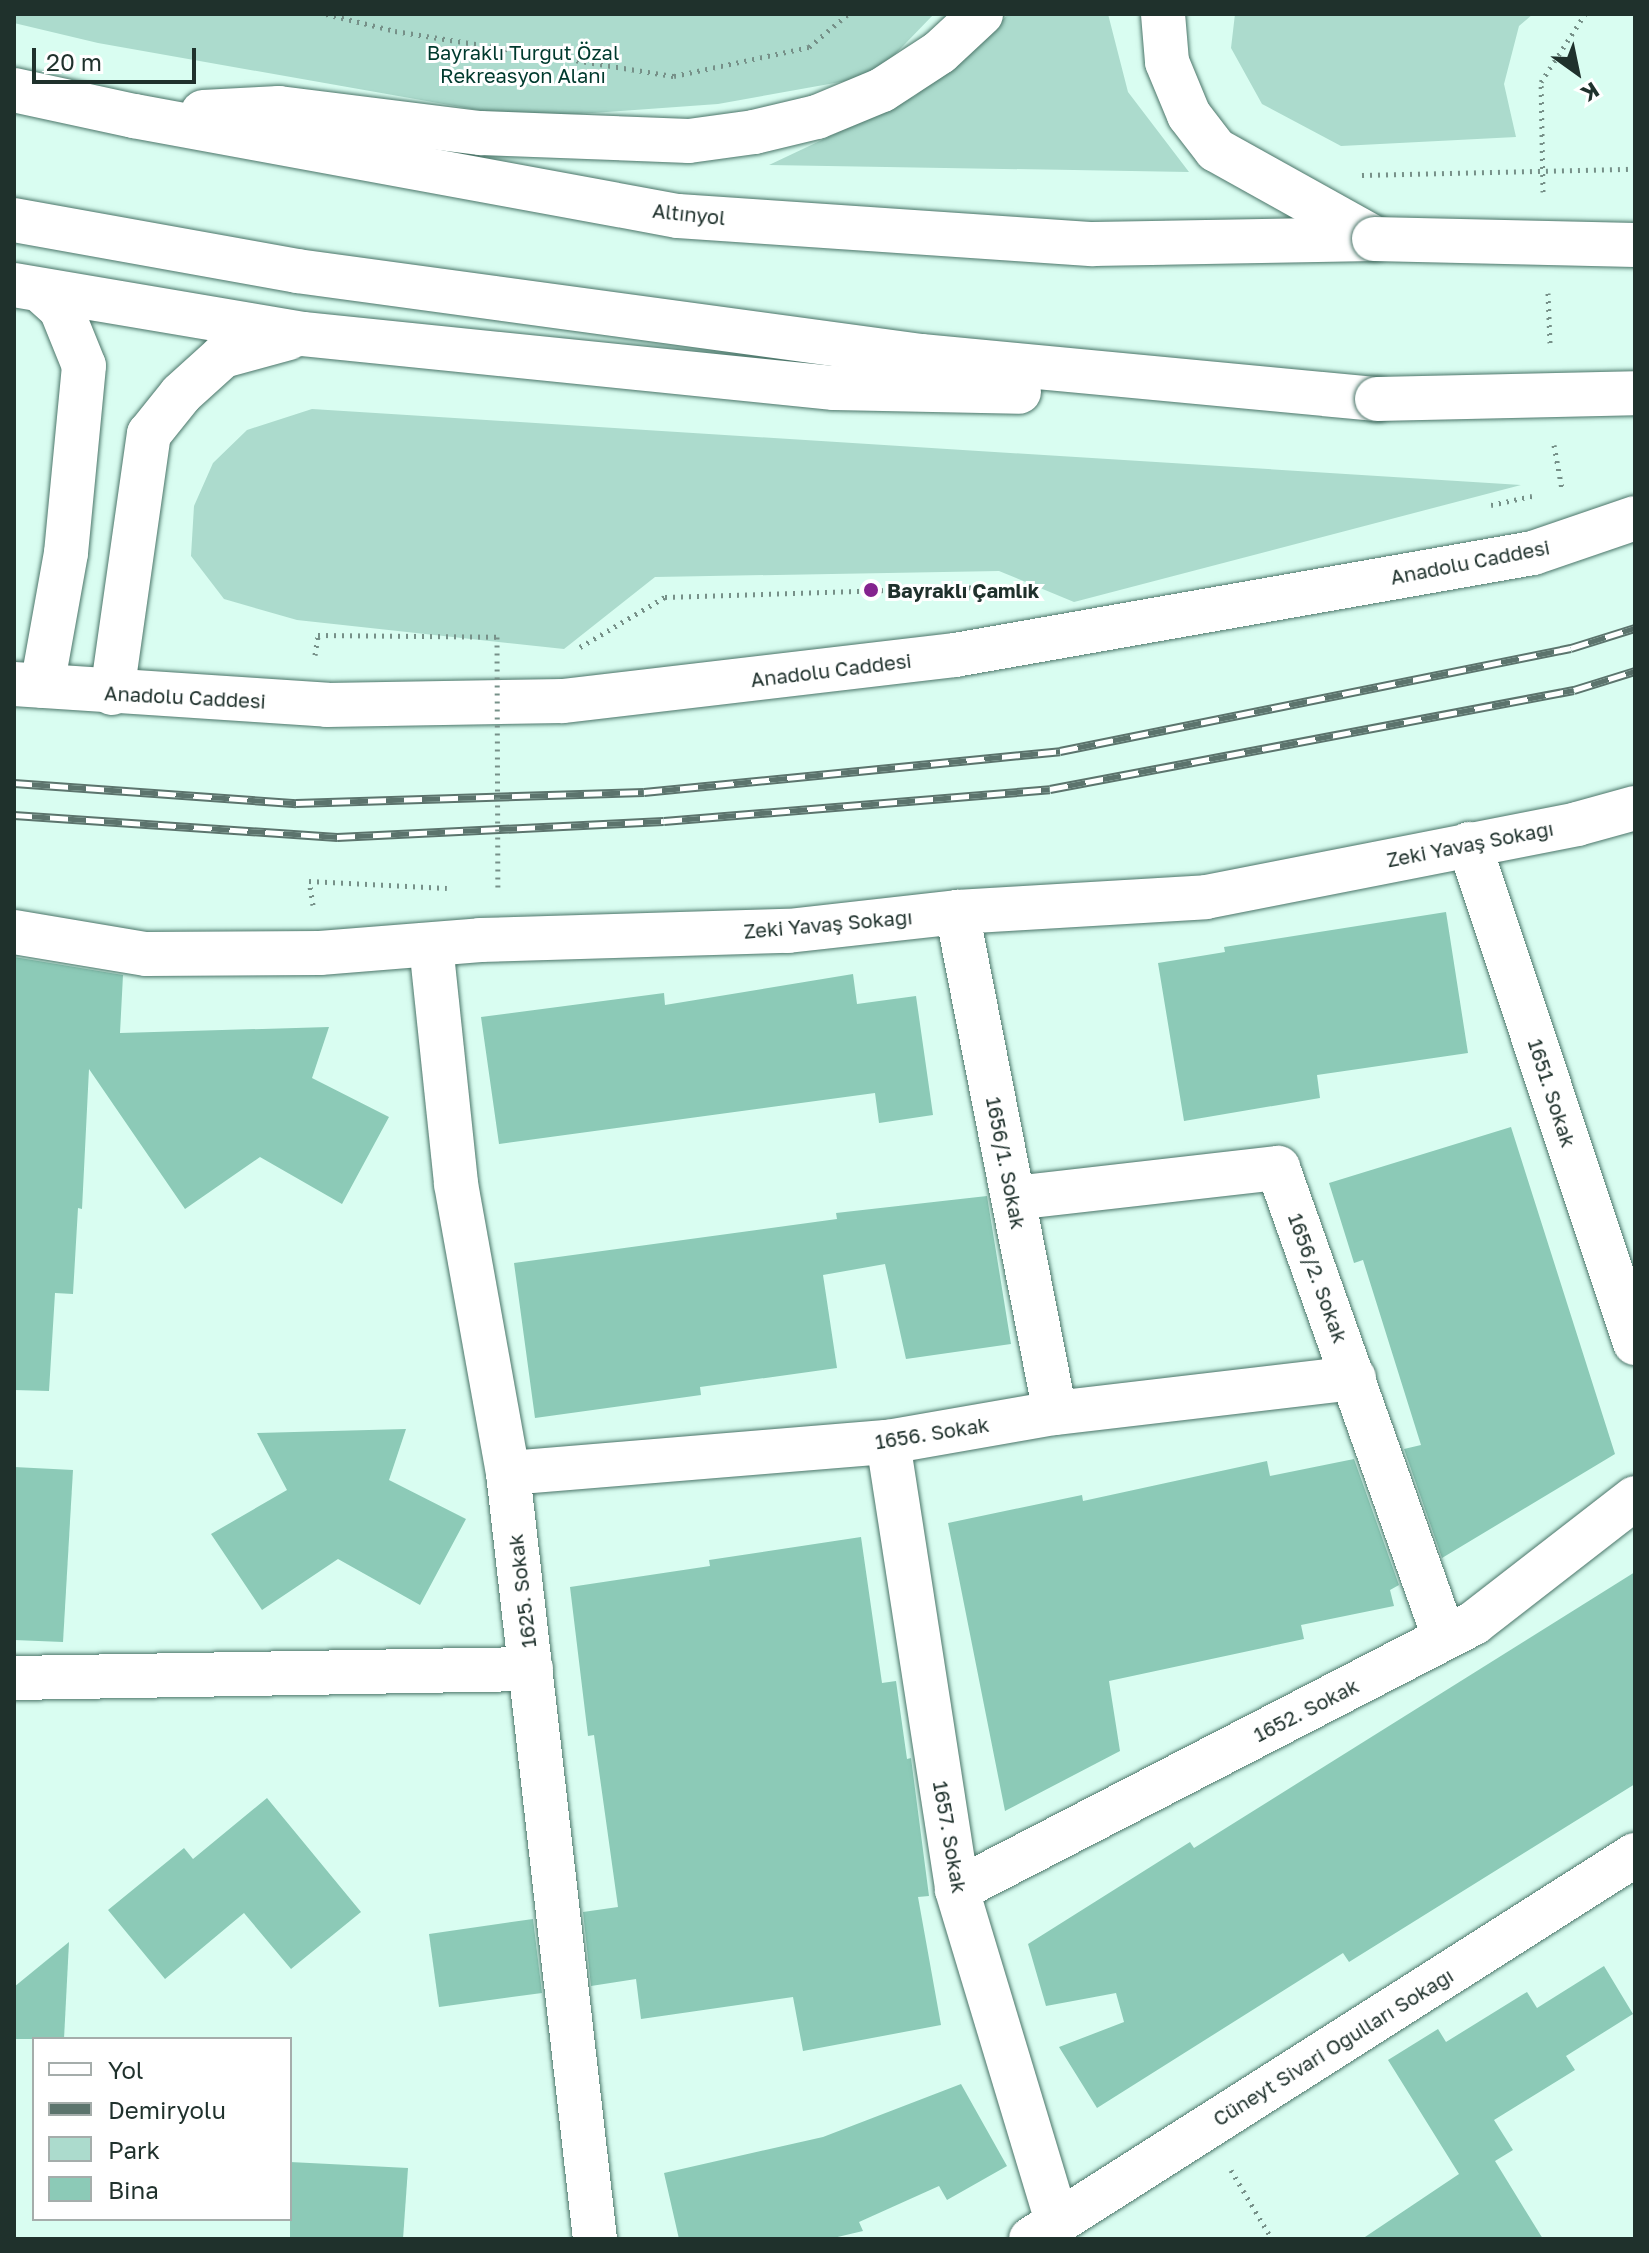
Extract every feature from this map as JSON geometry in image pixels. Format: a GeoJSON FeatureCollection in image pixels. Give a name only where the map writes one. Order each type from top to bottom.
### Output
{"type":"FeatureCollection","features":[{"type":"Feature","properties":{"kind":"main road"},"geometry":{"type":"LineString","coordinates":[[134,116],[279,108],[481,133],[689,141],[754,132],[817,117],[882,90],[940,52],[981,14]]}},
{"type":"Feature","properties":{"kind":"main road"},"geometry":{"type":"LineString","coordinates":[[1163,14],[1167,62],[1189,115],[1216,150],[1374,239],[1635,245]]}},
{"type":"Feature","properties":{"kind":"main road","name":"Altınyol"},"geometry":{"type":"LineString","coordinates":[[14,90],[134,116],[678,216],[1093,244],[1374,239]]}},
{"type":"Feature","properties":{"kind":"main road"},"geometry":{"type":"LineString","coordinates":[[14,220],[297,271],[921,356],[1377,399]]}},
{"type":"Feature","properties":{"kind":"main road"},"geometry":{"type":"LineString","coordinates":[[27,288],[303,334],[834,388],[1377,399],[1635,393]]}},
{"type":"Feature","properties":{"kind":"main road"},"geometry":{"type":"LineString","coordinates":[[27,288],[61,309],[84,366],[66,553],[28,685]]}},
{"type":"Feature","properties":{"kind":"main road"},"geometry":{"type":"LineString","coordinates":[[112,693],[149,434],[181,394],[223,356],[303,334]]}},
{"type":"Feature","properties":{"kind":"main road","name":"Anadolu Caddesi"},"geometry":{"type":"LineString","coordinates":[[28,685],[327,705],[579,699],[970,653],[1533,553],[1635,518]]}},
{"type":"Feature","properties":{"kind":"main road","name":"Zeki Yavaş Sokağı"},"geometry":{"type":"LineString","coordinates":[[14,932],[146,954],[320,953],[431,945],[788,931],[957,912],[1206,897],[1577,824],[1635,808]]}},
{"type":"Feature","properties":{"kind":"main road","name":"1651. Sokak"},"geometry":{"type":"LineString","coordinates":[[1469,844],[1635,1343]]}},
{"type":"Feature","properties":{"kind":"main road","name":"1656/1. Sokak"},"geometry":{"type":"LineString","coordinates":[[957,912],[1055,1413]]}},
{"type":"Feature","properties":{"kind":"main road","name":"1625. Sokak"},"geometry":{"type":"LineString","coordinates":[[431,945],[456,1184],[508,1473],[595,2239]]}},
{"type":"Feature","properties":{"kind":"main road","name":"1656/2. Sokak"},"geometry":{"type":"LineString","coordinates":[[1014,1198],[1278,1168],[1444,1638]]}},
{"type":"Feature","properties":{"kind":"main road","name":"1656. Sokak"},"geometry":{"type":"LineString","coordinates":[[508,1473],[888,1442],[1055,1413],[1354,1378]]}},
{"type":"Feature","properties":{"kind":"main road","name":"1657. Sokak"},"geometry":{"type":"LineString","coordinates":[[888,1442],[957,1890],[1044,2231]]}},
{"type":"Feature","properties":{"kind":"main road","name":"1652. Sokak"},"geometry":{"type":"LineString","coordinates":[[957,1890],[1474,1623],[1635,1498]]}},
{"type":"Feature","properties":{"kind":"main road"},"geometry":{"type":"LineString","coordinates":[[14,1678],[531,1669]]}},
{"type":"Feature","properties":{"kind":"main road","name":"Cüneyt Sivari Oğulları Sokağı"},"geometry":{"type":"LineString","coordinates":[[1044,2231],[1635,1855]]}},
{"type":"Feature","properties":{"kind":"path"},"geometry":{"type":"LineString","coordinates":[[326,14],[395,31],[674,76],[809,47],[848,14]]}},
{"type":"Feature","properties":{"kind":"path"},"geometry":{"type":"LineString","coordinates":[[1544,201],[1541,82],[1585,14]]}},
{"type":"Feature","properties":{"kind":"path"},"geometry":{"type":"LineString","coordinates":[[1349,173],[1635,169]]}},
{"type":"Feature","properties":{"kind":"path"},"geometry":{"type":"LineString","coordinates":[[1547,279],[1550,356]]}},
{"type":"Feature","properties":{"kind":"path"},"geometry":{"type":"LineString","coordinates":[[1487,506],[1563,489],[1554,434]]}},
{"type":"Feature","properties":{"kind":"path"},"geometry":{"type":"LineString","coordinates":[[566,655],[665,597],[1008,586],[1021,592]]}},
{"type":"Feature","properties":{"kind":"path"},"geometry":{"type":"LineString","coordinates":[[330,657],[315,657],[318,635],[497,637],[498,891],[483,890]]}},
{"type":"Feature","properties":{"kind":"path"},"geometry":{"type":"LineString","coordinates":[[488,656],[503,655]]}},
{"type":"Feature","properties":{"kind":"path"},"geometry":{"type":"LineString","coordinates":[[309,881],[451,888]]}},
{"type":"Feature","properties":{"kind":"path"},"geometry":{"type":"LineString","coordinates":[[1205,2128],[1272,2239]]}},
{"type":"Feature","properties":{"kind":"green space","name":"Bayraklı Turgut Özal Rekreasyon Alanı"},"geometry":{"type":"Polygon","coordinates":[[[14,14],[934,14],[874,76],[718,104],[523,118],[98,43],[14,23],[14,14]]]}},
{"type":"Feature","properties":{"kind":"green space"},"geometry":{"type":"Polygon","coordinates":[[[1009,14],[1108,14],[1128,92],[1189,172],[769,165],[915,96],[1009,14]]]}},
{"type":"Feature","properties":{"kind":"green space"},"geometry":{"type":"Polygon","coordinates":[[[1235,14],[1533,14],[1519,26],[1504,84],[1516,137],[1341,146],[1262,104],[1231,48],[1235,14]]]}},
{"type":"Feature","properties":{"kind":"green space"},"geometry":{"type":"Polygon","coordinates":[[[312,409],[1521,485],[1074,602],[999,571],[655,577],[564,649],[297,620],[224,599],[191,556],[194,506],[213,463],[247,430],[312,409]]]}},
{"type":"Feature","properties":{"kind":"building"},"geometry":{"type":"Polygon","coordinates":[[[1446,912],[1468,1053],[1317,1075],[1320,1098],[1184,1121],[1158,963],[1225,952],[1224,947],[1446,912]]]}},
{"type":"Feature","properties":{"kind":"building"},"geometry":{"type":"Polygon","coordinates":[[[14,957],[123,975],[120,1033],[329,1027],[312,1078],[389,1117],[342,1204],[260,1157],[185,1209],[89,1069],[82,1209],[78,1208],[73,1294],[55,1293],[49,1391],[14,1390],[14,957]]]}},
{"type":"Feature","properties":{"kind":"building"},"geometry":{"type":"Polygon","coordinates":[[[853,974],[857,1004],[916,996],[933,1115],[879,1123],[875,1093],[499,1144],[481,1017],[664,993],[665,1005],[853,974]]]}},
{"type":"Feature","properties":{"kind":"building"},"geometry":{"type":"Polygon","coordinates":[[[1511,1127],[1615,1454],[1442,1558],[1404,1449],[1421,1445],[1363,1260],[1354,1263],[1329,1183],[1511,1127]]]}},
{"type":"Feature","properties":{"kind":"building"},"geometry":{"type":"Polygon","coordinates":[[[987,1196],[1011,1344],[906,1359],[885,1264],[823,1275],[837,1368],[700,1387],[701,1395],[535,1418],[514,1263],[837,1219],[836,1213],[987,1196]]]}},
{"type":"Feature","properties":{"kind":"building"},"geometry":{"type":"Polygon","coordinates":[[[406,1429],[389,1480],[466,1519],[420,1605],[338,1559],[262,1610],[211,1534],[287,1490],[257,1433],[406,1429]]]}},
{"type":"Feature","properties":{"kind":"building"},"geometry":{"type":"Polygon","coordinates":[[[1354,1459],[1399,1585],[1390,1590],[1394,1606],[1301,1625],[1304,1639],[1109,1681],[1120,1751],[1005,1811],[948,1523],[1082,1495],[1083,1501],[1267,1461],[1270,1476],[1354,1459]]]}},
{"type":"Feature","properties":{"kind":"building"},"geometry":{"type":"Polygon","coordinates":[[[14,1467],[73,1470],[63,1642],[14,1640],[14,1467]]]}},
{"type":"Feature","properties":{"kind":"building"},"geometry":{"type":"Polygon","coordinates":[[[861,1537],[882,1683],[896,1681],[907,1759],[911,1758],[929,1896],[918,1897],[941,2025],[803,2051],[793,1997],[641,2019],[636,1979],[591,1986],[583,1912],[618,1907],[594,1735],[588,1736],[570,1587],[710,1566],[709,1560],[861,1537]]]}},
{"type":"Feature","properties":{"kind":"building"},"geometry":{"type":"Polygon","coordinates":[[[1635,1572],[1635,1784],[1349,1962],[1343,1953],[1097,2108],[1059,2047],[1124,2022],[1116,1993],[1046,2006],[1028,1944],[1190,1842],[1194,1848],[1635,1572]]]}},
{"type":"Feature","properties":{"kind":"building"},"geometry":{"type":"Polygon","coordinates":[[[267,1798],[361,1912],[291,1969],[244,1913],[165,1979],[108,1910],[184,1848],[193,1859],[267,1798]]]}},
{"type":"Feature","properties":{"kind":"building"},"geometry":{"type":"Polygon","coordinates":[[[533,1919],[542,1993],[439,2007],[429,1934],[533,1919]]]}},
{"type":"Feature","properties":{"kind":"building"},"geometry":{"type":"Polygon","coordinates":[[[69,1942],[64,2037],[14,2039],[14,1987],[69,1942]]]}},
{"type":"Feature","properties":{"kind":"building"},"geometry":{"type":"Polygon","coordinates":[[[1604,1966],[1633,2014],[1566,2056],[1575,2070],[1494,2120],[1513,2150],[1495,2161],[1543,2239],[1362,2239],[1459,2174],[1388,2060],[1438,2029],[1446,2042],[1527,1992],[1537,2008],[1604,1966]]]}},
{"type":"Feature","properties":{"kind":"building"},"geometry":{"type":"Polygon","coordinates":[[[961,2084],[1007,2166],[947,2200],[939,2186],[859,2222],[863,2231],[829,2239],[679,2239],[664,2173],[823,2137],[961,2084]]]}},
{"type":"Feature","properties":{"kind":"building"},"geometry":{"type":"Polygon","coordinates":[[[292,2162],[408,2168],[403,2239],[290,2239],[292,2162]]]}},
{"type":"Feature","properties":{"kind":"railway"},"geometry":{"type":"LineString","coordinates":[[14,783],[296,803],[644,792],[1060,751],[1571,648],[1635,628]]}},
{"type":"Feature","properties":{"kind":"railway"},"geometry":{"type":"LineString","coordinates":[[14,815],[337,837],[664,821],[1050,789],[1574,690],[1635,671]]}},
{"type":"Feature","properties":{"kind":"place","name":"Bayraklı Çamlık"},"geometry":{"type":"Point","coordinates":[871,590]}}]}
